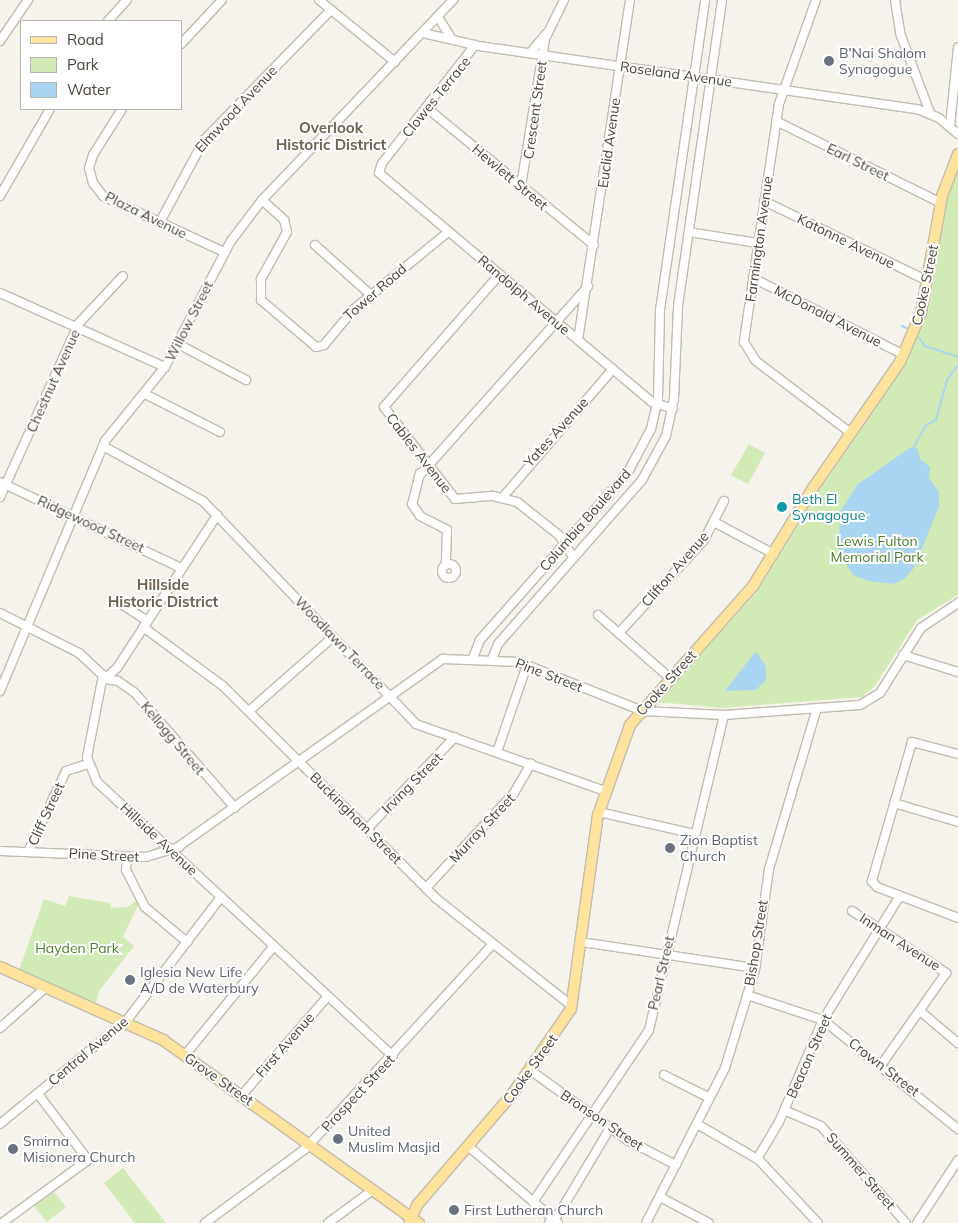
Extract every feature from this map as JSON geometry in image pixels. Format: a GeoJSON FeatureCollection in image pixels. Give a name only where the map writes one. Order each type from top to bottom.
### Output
{"type":"FeatureCollection","features":[{"type":"Feature","properties":{"kind":"main road","name":"Cooke Street"},"geometry":{"type":"LineString","coordinates":[[413,1222],[468,1146],[530,1070],[572,1006],[599,812],[630,725],[640,710],[749,592],[851,433],[904,355],[919,320],[928,281],[941,203],[958,154]]}},
{"type":"Feature","properties":{"kind":"main road","name":"Grove Street"},"geometry":{"type":"LineString","coordinates":[[0,967],[125,1022],[185,1055],[413,1222]]}},
{"type":"Feature","properties":{"kind":"street"},"geometry":{"type":"LineString","coordinates":[[0,41],[28,0]]}},
{"type":"Feature","properties":{"kind":"street"},"geometry":{"type":"LineString","coordinates":[[109,20],[127,0]]}},
{"type":"Feature","properties":{"kind":"street"},"geometry":{"type":"LineString","coordinates":[[182,43],[222,0]]}},
{"type":"Feature","properties":{"kind":"street"},"geometry":{"type":"LineString","coordinates":[[319,0],[395,62]]}},
{"type":"Feature","properties":{"kind":"street","name":"Crescent Street"},"geometry":{"type":"LineString","coordinates":[[530,53],[547,33],[564,0]]}},
{"type":"Feature","properties":{"kind":"street","name":"Euclid Avenue"},"geometry":{"type":"LineString","coordinates":[[578,340],[588,286],[630,0]]}},
{"type":"Feature","properties":{"kind":"street","name":"Columbia Boulevard"},"geometry":{"type":"LineString","coordinates":[[473,658],[480,640],[633,465],[650,434],[657,405],[658,364],[667,268],[705,0]]}},
{"type":"Feature","properties":{"kind":"street","name":"Columbia Boulevard"},"geometry":{"type":"LineString","coordinates":[[492,659],[498,644],[646,474],[664,441],[673,409],[683,270],[722,0]]}},
{"type":"Feature","properties":{"kind":"street","name":"Farmington Avenue"},"geometry":{"type":"LineString","coordinates":[[816,0],[783,89],[776,121],[744,339],[747,352],[851,433]]}},
{"type":"Feature","properties":{"kind":"street"},"geometry":{"type":"LineString","coordinates":[[895,0],[900,33],[930,113],[950,126],[958,134]]}},
{"type":"Feature","properties":{"kind":"street","name":"Willow Street"},"geometry":{"type":"LineString","coordinates":[[0,691],[30,626],[103,446],[115,425],[145,394],[165,368],[224,252],[262,200],[452,1]]}},
{"type":"Feature","properties":{"kind":"street","name":"Elmwood Avenue"},"geometry":{"type":"LineString","coordinates":[[160,222],[204,140],[331,10]]}},
{"type":"Feature","properties":{"kind":"street"},"geometry":{"type":"LineString","coordinates":[[438,17],[450,36]]}},
{"type":"Feature","properties":{"kind":"street"},"geometry":{"type":"LineString","coordinates":[[701,26],[718,28]]}},
{"type":"Feature","properties":{"kind":"street","name":"Roseland Avenue"},"geometry":{"type":"LineString","coordinates":[[423,33],[450,36],[475,45],[783,89],[930,113]]}},
{"type":"Feature","properties":{"kind":"street","name":"Crescent Street"},"geometry":{"type":"LineString","coordinates":[[521,186],[547,33]]}},
{"type":"Feature","properties":{"kind":"street","name":"Clowes Terrace"},"geometry":{"type":"LineString","coordinates":[[379,173],[475,45]]}},
{"type":"Feature","properties":{"kind":"street"},"geometry":{"type":"LineString","coordinates":[[950,126],[958,47]]}},
{"type":"Feature","properties":{"kind":"street","name":"Hewlett Street"},"geometry":{"type":"LineString","coordinates":[[428,108],[594,245]]}},
{"type":"Feature","properties":{"kind":"street"},"geometry":{"type":"LineString","coordinates":[[0,196],[49,110]]}},
{"type":"Feature","properties":{"kind":"street","name":"Plaza Avenue"},"geometry":{"type":"LineString","coordinates":[[121,110],[93,155],[89,168],[93,183],[103,196],[224,252]]}},
{"type":"Feature","properties":{"kind":"street","name":"Earl Street"},"geometry":{"type":"LineString","coordinates":[[776,121],[941,203]]}},
{"type":"Feature","properties":{"kind":"street"},"geometry":{"type":"LineString","coordinates":[[681,167],[698,169]]}},
{"type":"Feature","properties":{"kind":"street","name":"Randolph Avenue"},"geometry":{"type":"LineString","coordinates":[[379,173],[657,405],[673,409]]}},
{"type":"Feature","properties":{"kind":"street","name":"Tower Road"},"geometry":{"type":"LineString","coordinates":[[262,200],[283,218],[286,228],[284,242],[259,284],[261,300],[270,312],[319,347],[371,295],[448,232]]}},
{"type":"Feature","properties":{"kind":"street","name":"Katonne Avenue"},"geometry":{"type":"LineString","coordinates":[[764,201],[928,281]]}},
{"type":"Feature","properties":{"kind":"street"},"geometry":{"type":"LineString","coordinates":[[689,232],[758,243]]}},
{"type":"Feature","properties":{"kind":"street"},"geometry":{"type":"LineString","coordinates":[[315,245],[371,295]]}},
{"type":"Feature","properties":{"kind":"street"},"geometry":{"type":"LineString","coordinates":[[667,268],[683,270]]}},
{"type":"Feature","properties":{"kind":"street","name":"Cables Avenue"},"geometry":{"type":"LineString","coordinates":[[499,275],[385,402],[387,412],[457,500],[502,498],[527,508],[565,544],[574,558]]}},
{"type":"Feature","properties":{"kind":"street","name":"Chestnut Avenue"},"geometry":{"type":"LineString","coordinates":[[0,497],[3,483],[76,327],[123,276]]}},
{"type":"Feature","properties":{"kind":"street","name":"McDonald Avenue"},"geometry":{"type":"LineString","coordinates":[[753,278],[904,355]]}},
{"type":"Feature","properties":{"kind":"street"},"geometry":{"type":"LineString","coordinates":[[446,565],[447,530],[420,516],[412,504],[412,491],[419,476],[588,286]]}},
{"type":"Feature","properties":{"kind":"street"},"geometry":{"type":"LineString","coordinates":[[0,293],[165,368]]}},
{"type":"Feature","properties":{"kind":"street"},"geometry":{"type":"LineString","coordinates":[[178,344],[246,380]]}},
{"type":"Feature","properties":{"kind":"street"},"geometry":{"type":"LineString","coordinates":[[658,364],[675,364]]}},
{"type":"Feature","properties":{"kind":"street","name":"Yates Avenue"},"geometry":{"type":"LineString","coordinates":[[502,498],[613,369]]}},
{"type":"Feature","properties":{"kind":"street"},"geometry":{"type":"LineString","coordinates":[[145,394],[220,432]]}},
{"type":"Feature","properties":{"kind":"street","name":"Woodlawn Terrace"},"geometry":{"type":"LineString","coordinates":[[103,446],[186,489],[217,515],[416,724],[605,791]]}},
{"type":"Feature","properties":{"kind":"street","name":"Ridgewood Street"},"geometry":{"type":"LineString","coordinates":[[3,483],[75,514],[181,568]]}},
{"type":"Feature","properties":{"kind":"street","name":"Clifton Avenue"},"geometry":{"type":"LineString","coordinates":[[619,633],[704,540],[724,502]]}},
{"type":"Feature","properties":{"kind":"street"},"geometry":{"type":"LineString","coordinates":[[88,764],[105,679],[145,624],[217,515]]}},
{"type":"Feature","properties":{"kind":"street"},"geometry":{"type":"LineString","coordinates":[[714,522],[774,554]]}},
{"type":"Feature","properties":{"kind":"street","name":"Buckingham Street"},"geometry":{"type":"LineString","coordinates":[[116,600],[220,683],[426,888],[572,1006]]}},
{"type":"Feature","properties":{"kind":"street","name":"Pine Street"},"geometry":{"type":"LineString","coordinates":[[0,852],[149,857],[170,850],[300,763],[438,660],[492,659],[528,665],[640,710],[724,715],[817,708],[872,701],[921,628],[958,603]]}},
{"type":"Feature","properties":{"kind":"street"},"geometry":{"type":"LineString","coordinates":[[0,612],[30,626],[83,656],[105,679]]}},
{"type":"Feature","properties":{"kind":"street"},"geometry":{"type":"LineString","coordinates":[[598,615],[670,678]]}},
{"type":"Feature","properties":{"kind":"street"},"geometry":{"type":"LineString","coordinates":[[249,711],[334,637]]}},
{"type":"Feature","properties":{"kind":"street"},"geometry":{"type":"LineString","coordinates":[[903,655],[958,672]]}},
{"type":"Feature","properties":{"kind":"street"},"geometry":{"type":"LineString","coordinates":[[497,752],[528,665]]}},
{"type":"Feature","properties":{"kind":"street","name":"Kellogg Street"},"geometry":{"type":"LineString","coordinates":[[105,679],[118,681],[136,693],[235,808]]}},
{"type":"Feature","properties":{"kind":"street","name":"Bishop Street"},"geometry":{"type":"LineString","coordinates":[[646,1223],[725,1068],[755,968],[769,869],[817,708]]}},
{"type":"Feature","properties":{"kind":"street","name":"Pearl Street"},"geometry":{"type":"LineString","coordinates":[[533,1202],[648,1030],[724,715]]}},
{"type":"Feature","properties":{"kind":"street","name":"Irving Street"},"geometry":{"type":"LineString","coordinates":[[366,829],[455,737]]}},
{"type":"Feature","properties":{"kind":"street"},"geometry":{"type":"LineString","coordinates":[[958,754],[913,741],[872,883],[958,918]]}},
{"type":"Feature","properties":{"kind":"street","name":"Hillside Avenue"},"geometry":{"type":"LineString","coordinates":[[88,764],[97,782],[393,1056]]}},
{"type":"Feature","properties":{"kind":"street","name":"Cliff Street"},"geometry":{"type":"LineString","coordinates":[[28,852],[66,771],[88,764]]}},
{"type":"Feature","properties":{"kind":"street","name":"Murray Street"},"geometry":{"type":"LineString","coordinates":[[426,888],[514,793],[531,764]]}},
{"type":"Feature","properties":{"kind":"street"},"geometry":{"type":"LineString","coordinates":[[894,803],[958,822]]}},
{"type":"Feature","properties":{"kind":"street"},"geometry":{"type":"LineString","coordinates":[[599,812],[694,834]]}},
{"type":"Feature","properties":{"kind":"street"},"geometry":{"type":"LineString","coordinates":[[127,856],[126,870],[145,907],[187,942]]}},
{"type":"Feature","properties":{"kind":"street","name":"Beacon Street"},"geometry":{"type":"LineString","coordinates":[[757,1159],[784,1110],[823,1020],[900,896]]}},
{"type":"Feature","properties":{"kind":"street","name":"Central Avenue"},"geometry":{"type":"LineString","coordinates":[[0,1124],[125,1022],[221,897]]}},
{"type":"Feature","properties":{"kind":"street","name":"Inman Avenue"},"geometry":{"type":"LineString","coordinates":[[852,911],[946,973],[920,1011]]}},
{"type":"Feature","properties":{"kind":"street"},"geometry":{"type":"LineString","coordinates":[[581,942],[666,952],[755,968]]}},
{"type":"Feature","properties":{"kind":"street","name":"Prospect Street"},"geometry":{"type":"LineString","coordinates":[[205,1223],[309,1145],[393,1056],[493,944]]}},
{"type":"Feature","properties":{"kind":"street"},"geometry":{"type":"LineString","coordinates":[[185,1055],[274,946]]}},
{"type":"Feature","properties":{"kind":"street"},"geometry":{"type":"LineString","coordinates":[[0,1028],[45,988]]}},
{"type":"Feature","properties":{"kind":"street","name":"First Avenue"},"geometry":{"type":"LineString","coordinates":[[242,1095],[328,996]]}},
{"type":"Feature","properties":{"kind":"street","name":"Crown Street"},"geometry":{"type":"LineString","coordinates":[[747,996],[823,1020],[958,1129]]}},
{"type":"Feature","properties":{"kind":"street"},"geometry":{"type":"LineString","coordinates":[[881,1065],[920,1011],[958,1043]]}},
{"type":"Feature","properties":{"kind":"street","name":"Bronson Street"},"geometry":{"type":"LineString","coordinates":[[530,1070],[610,1128],[676,1165]]}},
{"type":"Feature","properties":{"kind":"street"},"geometry":{"type":"LineString","coordinates":[[664,1075],[710,1098]]}},
{"type":"Feature","properties":{"kind":"street"},"geometry":{"type":"LineString","coordinates":[[2,1223],[88,1159],[38,1094]]}},
{"type":"Feature","properties":{"kind":"street","name":"Summer Street"},"geometry":{"type":"LineString","coordinates":[[784,1110],[821,1126],[906,1223]]}},
{"type":"Feature","properties":{"kind":"street"},"geometry":{"type":"LineString","coordinates":[[697,1124],[757,1159],[818,1223]]}},
{"type":"Feature","properties":{"kind":"street"},"geometry":{"type":"LineString","coordinates":[[468,1146],[533,1202],[553,1222],[610,1128]]}},
{"type":"Feature","properties":{"kind":"street"},"geometry":{"type":"LineString","coordinates":[[917,1223],[958,1160]]}},
{"type":"Feature","properties":{"kind":"street"},"geometry":{"type":"LineString","coordinates":[[328,1223],[370,1192]]}},
{"type":"Feature","properties":{"kind":"street"},"geometry":{"type":"LineString","coordinates":[[660,1197],[709,1223]]}},
{"type":"Feature","properties":{"kind":"green space","name":"Lewis Fulton Memorial Park"},"geometry":{"type":"Polygon","coordinates":[[[958,168],[958,595],[917,620],[875,686],[862,697],[722,708],[658,702],[758,591],[819,491],[906,364],[929,308],[947,201],[958,168]]]}},
{"type":"Feature","properties":{"kind":"green space"},"geometry":{"type":"Polygon","coordinates":[[[749,444],[765,453],[748,484],[731,475],[749,444]]]}},
{"type":"Feature","properties":{"kind":"green space","name":"Hayden Park"},"geometry":{"type":"Polygon","coordinates":[[[69,896],[110,903],[111,908],[128,907],[136,901],[138,905],[123,937],[134,946],[99,991],[96,1003],[19,970],[44,899],[65,906],[69,896]]]}},
{"type":"Feature","properties":{"kind":"green space"},"geometry":{"type":"Polygon","coordinates":[[[123,1168],[166,1223],[135,1223],[104,1183],[123,1168]]]}},
{"type":"Feature","properties":{"kind":"green space"},"geometry":{"type":"Polygon","coordinates":[[[54,1192],[66,1207],[47,1222],[34,1206],[54,1192]]]}},
{"type":"Feature","properties":{"kind":"water"},"geometry":{"type":"Polygon","coordinates":[[[911,447],[918,449],[920,459],[930,467],[929,478],[939,493],[939,507],[914,568],[904,579],[893,584],[869,581],[853,575],[839,552],[840,512],[857,485],[911,447]]]}},
{"type":"Feature","properties":{"kind":"water"},"geometry":{"type":"Polygon","coordinates":[[[756,651],[766,667],[766,680],[756,690],[725,691],[756,651]]]}},
{"type":"Feature","properties":{"kind":"waterway"},"geometry":{"type":"LineString","coordinates":[[902,326],[908,329]]}},
{"type":"Feature","properties":{"kind":"waterway"},"geometry":{"type":"LineString","coordinates":[[919,338],[925,346],[958,357]]}},
{"type":"Feature","properties":{"kind":"waterway"},"geometry":{"type":"LineString","coordinates":[[914,447],[925,426],[936,420],[947,380],[958,365]]}},
{"type":"Feature","properties":{"kind":"place","name":"B'Nai Shalom Synagogue"},"geometry":{"type":"Point","coordinates":[829,61]}},
{"type":"Feature","properties":{"kind":"place","name":"Beth El Synagogue"},"geometry":{"type":"Point","coordinates":[782,507]}},
{"type":"Feature","properties":{"kind":"place","name":"Zion Baptist Church"},"geometry":{"type":"Point","coordinates":[670,848]}},
{"type":"Feature","properties":{"kind":"place","name":"Iglesia New Life A/D de Waterbury"},"geometry":{"type":"Point","coordinates":[130,980]}},
{"type":"Feature","properties":{"kind":"place","name":"United Muslim Masjid"},"geometry":{"type":"Point","coordinates":[338,1139]}},
{"type":"Feature","properties":{"kind":"place","name":"Smirna Misionera Church"},"geometry":{"type":"Point","coordinates":[13,1149]}},
{"type":"Feature","properties":{"kind":"place","name":"First Lutheran Church"},"geometry":{"type":"Point","coordinates":[454,1210]}},
{"type":"Feature","properties":{"kind":"district","name":"Overlook Historic District"},"geometry":{"type":"Point","coordinates":[331,136]}},
{"type":"Feature","properties":{"kind":"district","name":"Hillside Historic District"},"geometry":{"type":"Point","coordinates":[163,592]}}]}
